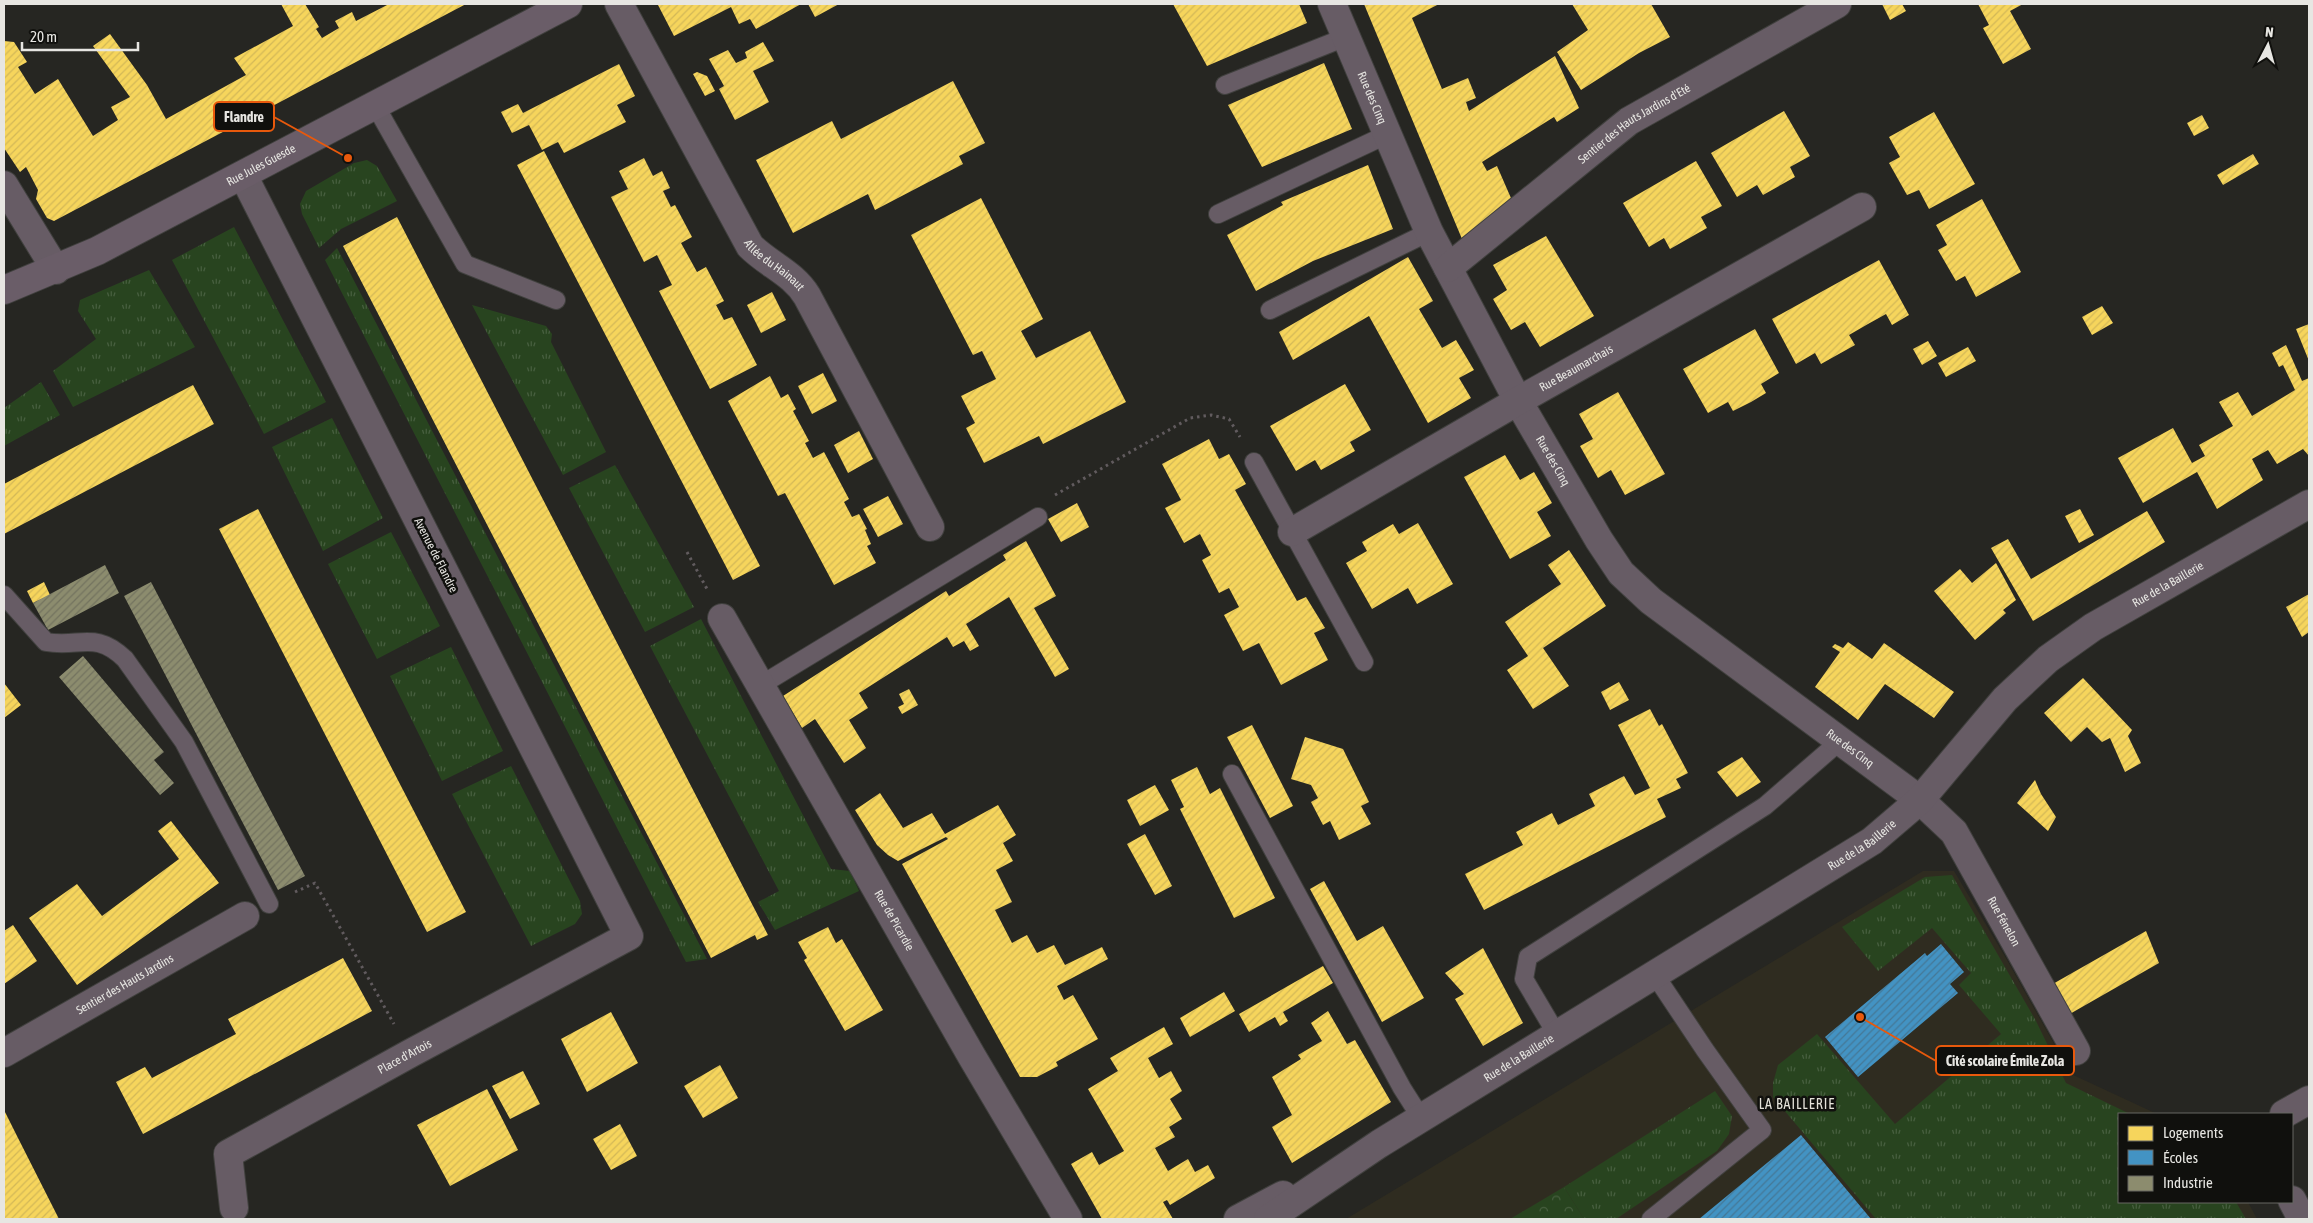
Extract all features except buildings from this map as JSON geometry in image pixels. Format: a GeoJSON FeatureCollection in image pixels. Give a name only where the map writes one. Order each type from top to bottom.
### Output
{"type":"FeatureCollection","features":[{"type":"Feature","properties":{"kind":"main road","name":"Rue Jules Guesde"},"geometry":{"type":"LineString","coordinates":[[4,290],[56,270],[106,247],[568,4]]}},
{"type":"Feature","properties":{"kind":"street","name":"Allée du Hainaut"},"geometry":{"type":"LineString","coordinates":[[619,4],[750,246],[759,255],[791,275],[807,296],[930,527]]}},
{"type":"Feature","properties":{"kind":"street","name":"Rue des Cinq"},"geometry":{"type":"LineString","coordinates":[[1332,4],[1386,135],[1429,232],[1518,401],[1621,573],[1651,601],[1920,800]]}},
{"type":"Feature","properties":{"kind":"street","name":"Sentier des Hauts Jardins d'Eté"},"geometry":{"type":"LineString","coordinates":[[1448,268],[1629,122],[1838,4]]}},
{"type":"Feature","properties":{"kind":"street","name":"Avenue de Flandre"},"geometry":{"type":"LineString","coordinates":[[243,175],[629,936]]}},
{"type":"Feature","properties":{"kind":"street"},"geometry":{"type":"LineString","coordinates":[[4,186],[56,270]]}},
{"type":"Feature","properties":{"kind":"street","name":"Rue Beaumarchais"},"geometry":{"type":"LineString","coordinates":[[1292,532],[1518,401],[1862,207]]}},
{"type":"Feature","properties":{"kind":"street","name":"Rue de la Baillerie"},"geometry":{"type":"LineString","coordinates":[[1268,1219],[1379,1144],[1872,841],[1920,800],[2005,699],[2048,660],[2093,627],[2309,504]]}},
{"type":"Feature","properties":{"kind":"street","name":"Rue de Picardie"},"geometry":{"type":"LineString","coordinates":[[722,618],[1068,1219]]}},
{"type":"Feature","properties":{"kind":"street","name":"Rue Fénelon"},"geometry":{"type":"LineString","coordinates":[[1920,800],[1954,832],[2076,1051]]}},
{"type":"Feature","properties":{"kind":"street","name":"Sentier des Hauts Jardins"},"geometry":{"type":"LineString","coordinates":[[4,1053],[257,910]]}},
{"type":"Feature","properties":{"kind":"street","name":"Place d'Artois"},"geometry":{"type":"LineString","coordinates":[[234,1208],[228,1154],[629,936]]}},
{"type":"Feature","properties":{"kind":"street"},"geometry":{"type":"LineString","coordinates":[[2286,1113],[2309,1100]]}},
{"type":"Feature","properties":{"kind":"street","name":"Rue de la Baillerie"},"geometry":{"type":"LineString","coordinates":[[1238,1219],[1379,1144]]}},
{"type":"Feature","properties":{"kind":"street"},"geometry":{"type":"LineString","coordinates":[[2293,1202],[2302,1219]]}},
{"type":"Feature","properties":{"kind":"lane"},"geometry":{"type":"LineString","coordinates":[[1224,86],[1346,38]]}},
{"type":"Feature","properties":{"kind":"lane"},"geometry":{"type":"LineString","coordinates":[[375,105],[465,264],[556,300]]}},
{"type":"Feature","properties":{"kind":"lane"},"geometry":{"type":"LineString","coordinates":[[1218,214],[1386,135]]}},
{"type":"Feature","properties":{"kind":"lane"},"geometry":{"type":"LineString","coordinates":[[1270,310],[1429,232]]}},
{"type":"Feature","properties":{"kind":"lane"},"geometry":{"type":"LineString","coordinates":[[1254,462],[1364,662]]}},
{"type":"Feature","properties":{"kind":"lane"},"geometry":{"type":"LineString","coordinates":[[761,685],[1038,518]]}},
{"type":"Feature","properties":{"kind":"lane"},"geometry":{"type":"LineString","coordinates":[[4,595],[46,642],[55,644],[93,641],[113,647],[125,659],[184,742],[257,910]]}},
{"type":"Feature","properties":{"kind":"lane"},"geometry":{"type":"LineString","coordinates":[[1557,1035],[1524,979],[1528,957],[1765,806],[1840,741]]}},
{"type":"Feature","properties":{"kind":"lane"},"geometry":{"type":"LineString","coordinates":[[1232,774],[1402,1088],[1421,1118]]}},
{"type":"Feature","properties":{"kind":"lane"},"geometry":{"type":"LineString","coordinates":[[1652,1219],[1762,1130],[1704,1050],[1655,975]]}},
{"type":"Feature","properties":{"kind":"path"},"geometry":{"type":"LineString","coordinates":[[1038,518],[1057,493],[1190,418],[1211,415],[1229,419],[1254,462]]}},
{"type":"Feature","properties":{"kind":"path"},"geometry":{"type":"LineString","coordinates":[[687,552],[722,618]]}},
{"type":"Feature","properties":{"kind":"path"},"geometry":{"type":"LineString","coordinates":[[257,910],[314,883],[411,1053]]}},
{"type":"Feature","properties":{"kind":"shaded area"},"geometry":{"type":"Polygon","coordinates":[[[1923,871],[1954,871],[2071,1074],[2155,1113],[2118,1113],[2118,1203],[2249,1203],[2257,1219],[1346,1219],[1923,871]]]}},
{"type":"Feature","properties":{"kind":"green space"},"geometry":{"type":"Polygon","coordinates":[[[367,160],[377,166],[397,201],[341,229],[319,248],[302,214],[300,204],[306,191],[354,163],[367,160]]]}},
{"type":"Feature","properties":{"kind":"green space"},"geometry":{"type":"Polygon","coordinates":[[[234,227],[326,402],[264,434],[172,260],[234,227]]]}},
{"type":"Feature","properties":{"kind":"green space"},"geometry":{"type":"Polygon","coordinates":[[[337,248],[707,959],[686,962],[325,260],[337,248]]]}},
{"type":"Feature","properties":{"kind":"green space"},"geometry":{"type":"Polygon","coordinates":[[[149,270],[195,347],[73,407],[53,371],[96,339],[78,311],[80,300],[149,270]]]}},
{"type":"Feature","properties":{"kind":"green space"},"geometry":{"type":"Polygon","coordinates":[[[472,305],[546,326],[552,334],[551,342],[606,452],[563,475],[472,305]]]}},
{"type":"Feature","properties":{"kind":"green space"},"geometry":{"type":"Polygon","coordinates":[[[41,382],[60,415],[4,446],[4,408],[41,382]]]}},
{"type":"Feature","properties":{"kind":"green space"},"geometry":{"type":"Polygon","coordinates":[[[332,418],[383,518],[323,551],[272,447],[332,418]]]}},
{"type":"Feature","properties":{"kind":"green space"},"geometry":{"type":"Polygon","coordinates":[[[615,465],[694,607],[645,632],[569,488],[615,465]]]}},
{"type":"Feature","properties":{"kind":"green space"},"geometry":{"type":"Polygon","coordinates":[[[391,532],[440,626],[377,659],[328,564],[391,532]]]}},
{"type":"Feature","properties":{"kind":"green space"},"geometry":{"type":"Polygon","coordinates":[[[701,619],[831,869],[850,871],[859,891],[775,930],[758,902],[779,891],[650,646],[701,619]]]}},
{"type":"Feature","properties":{"kind":"green space"},"geometry":{"type":"Polygon","coordinates":[[[451,647],[503,751],[442,781],[390,676],[451,647]]]}},
{"type":"Feature","properties":{"kind":"green space"},"geometry":{"type":"Polygon","coordinates":[[[511,766],[580,901],[582,914],[575,924],[531,946],[452,794],[511,766]]]}},
{"type":"Feature","properties":{"kind":"green space"},"geometry":{"type":"Polygon","coordinates":[[[1952,875],[2036,1021],[2066,1083],[2128,1113],[2118,1113],[2118,1203],[2237,1203],[2246,1219],[1876,1219],[1773,1097],[1773,1083],[1778,1065],[1817,1034],[1895,1124],[2001,1034],[1959,985],[1971,973],[1932,928],[1878,971],[1842,927],[1925,877],[1952,875]]]}},
{"type":"Feature","properties":{"kind":"green space"},"geometry":{"type":"Polygon","coordinates":[[[1715,1091],[1732,1116],[1729,1134],[1717,1151],[1616,1219],[1584,1219],[1564,1187],[1715,1091]]]}},
{"type":"Feature","properties":{"kind":"green space"},"geometry":{"type":"Polygon","coordinates":[[[1564,1187],[1584,1219],[1510,1219],[1564,1187]]]}},
{"type":"Feature","properties":{"kind":"place","name":"Flandre"},"geometry":{"type":"Point","coordinates":[348,158]}},
{"type":"Feature","properties":{"kind":"place","name":"Cité scolaire Émile Zola"},"geometry":{"type":"Point","coordinates":[1860,1017]}},
{"type":"Feature","properties":{"kind":"district","name":"LA BAILLERIE"},"geometry":{"type":"Point","coordinates":[1797,1104]}}]}
